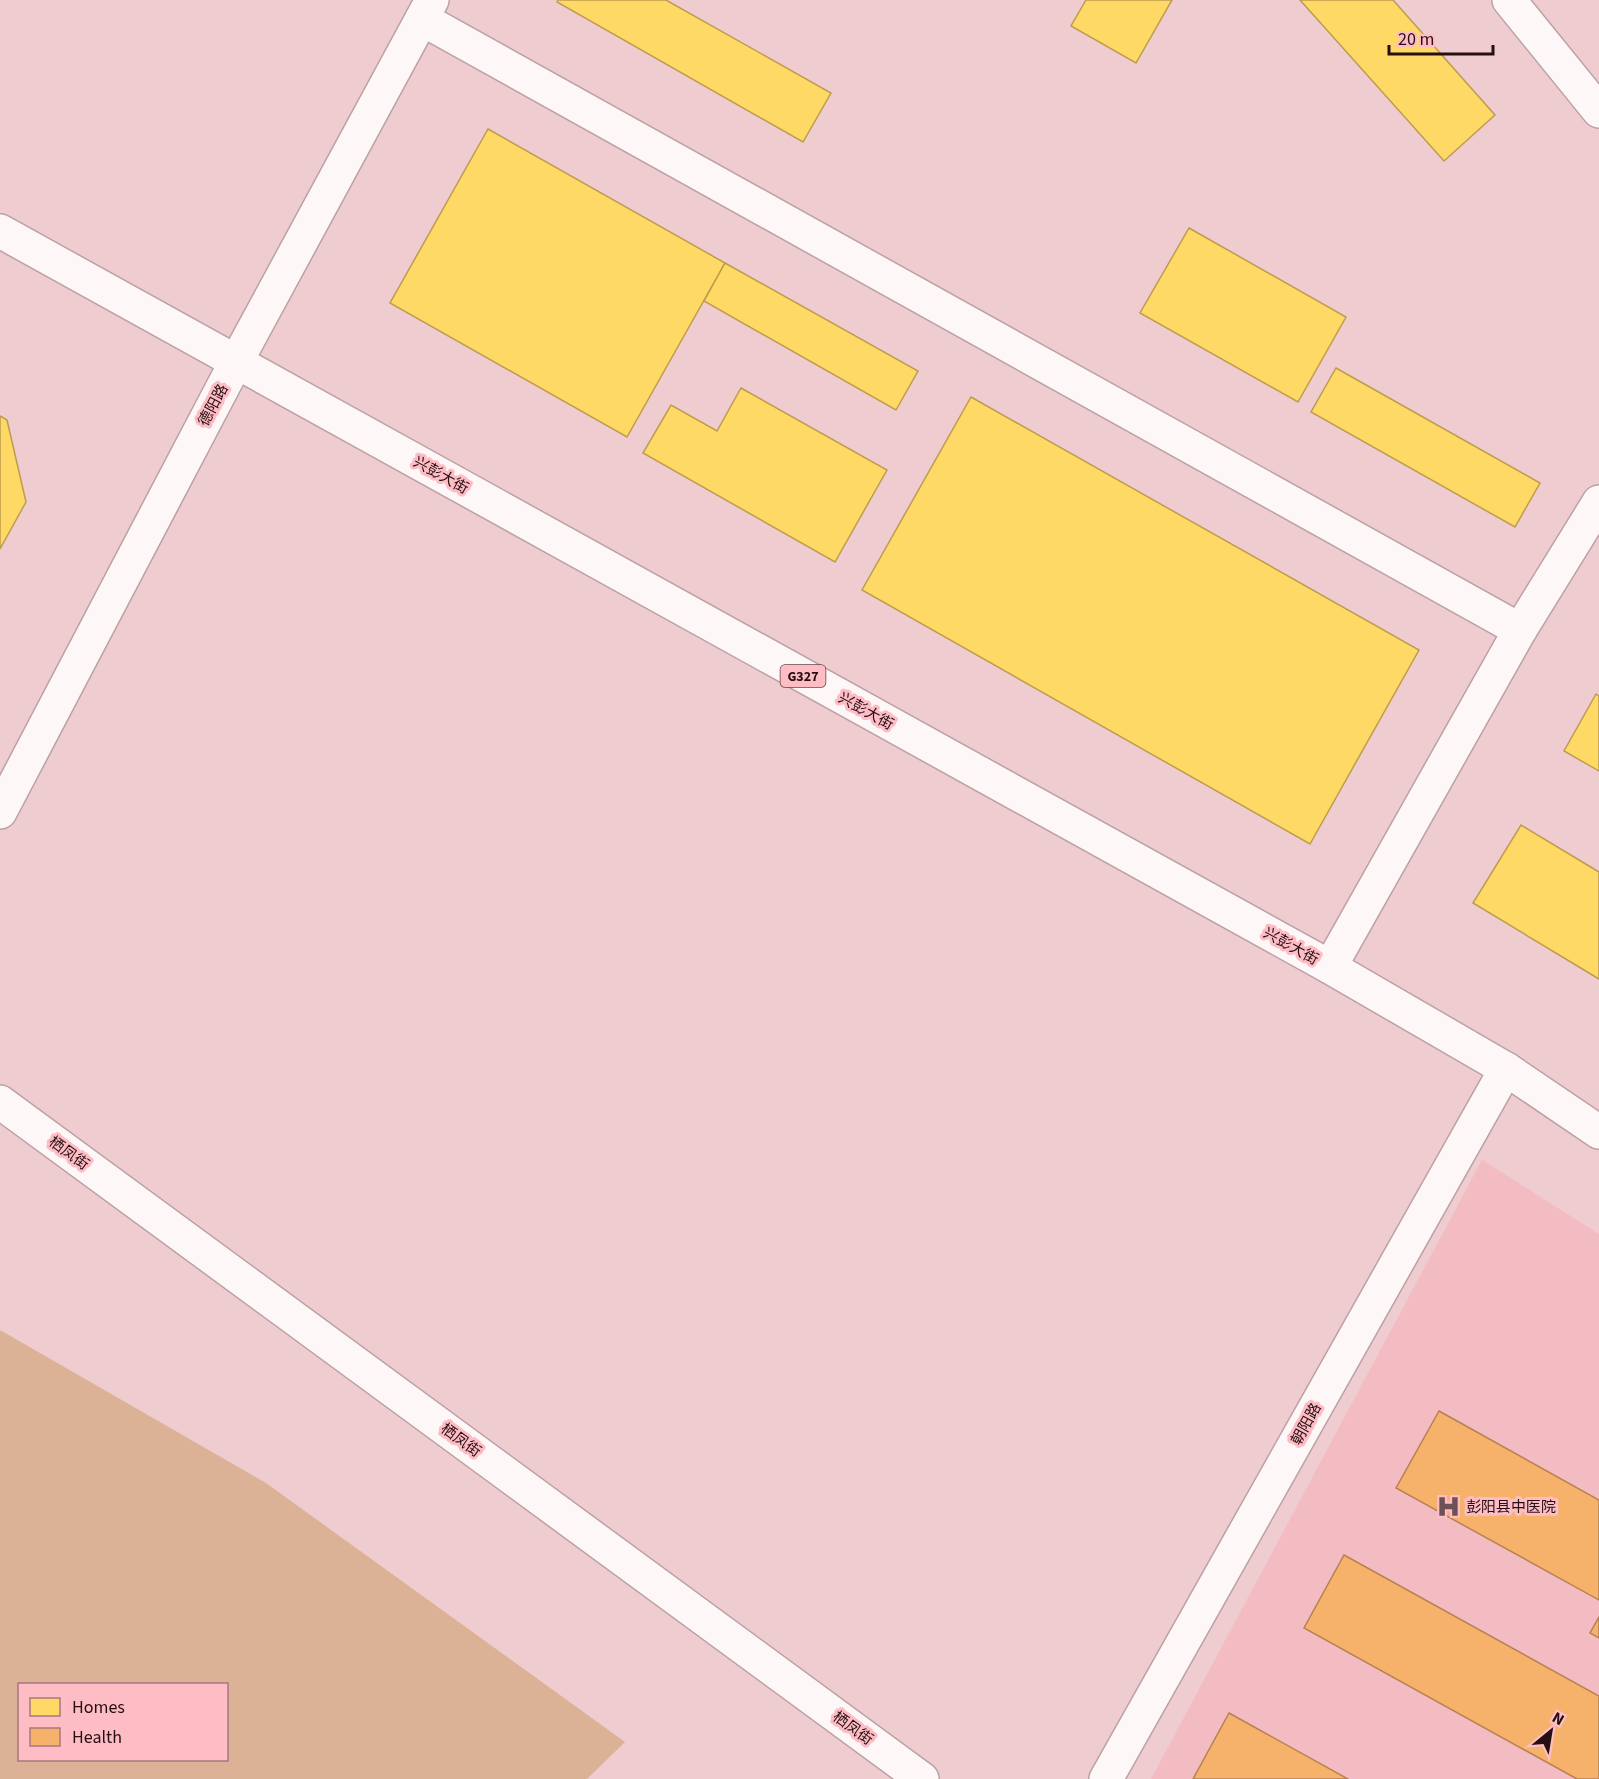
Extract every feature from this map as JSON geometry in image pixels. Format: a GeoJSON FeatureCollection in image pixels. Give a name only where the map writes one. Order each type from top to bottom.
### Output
{"type":"FeatureCollection","features":[{"type":"Feature","properties":{"kind":"main road"},"geometry":{"type":"LineString","coordinates":[[1509,0],[1599,111]]}},
{"type":"Feature","properties":{"kind":"main road"},"geometry":{"type":"LineString","coordinates":[[427,9],[1520,630]]}},
{"type":"Feature","properties":{"kind":"main road","name":"德阳路"},"geometry":{"type":"LineString","coordinates":[[0,812],[236,362],[427,9]]}},
{"type":"Feature","properties":{"kind":"main road","name":"兴彭大街"},"geometry":{"type":"LineString","coordinates":[[0,231],[1330,968],[1506,1069],[1599,1132]]}},
{"type":"Feature","properties":{"kind":"main road"},"geometry":{"type":"LineString","coordinates":[[1330,968],[1520,630],[1599,502]]}},
{"type":"Feature","properties":{"kind":"main road","name":"朝阳路"},"geometry":{"type":"LineString","coordinates":[[1106,1779],[1506,1069]]}},
{"type":"Feature","properties":{"kind":"main road","name":"栖凤街"},"geometry":{"type":"LineString","coordinates":[[0,1102],[922,1779]]}},
{"type":"Feature","properties":{"kind":"shaded area","name":"彭阳县中医院"},"geometry":{"type":"Polygon","coordinates":[[[1482,1160],[1599,1234],[1599,1779],[1151,1779],[1482,1160]]]}},
{"type":"Feature","properties":{"kind":"shaded area"},"geometry":{"type":"Polygon","coordinates":[[[0,1330],[266,1483],[625,1742],[587,1779],[0,1779],[0,1330]]]}},
{"type":"Feature","properties":{"kind":"building: Homes"},"geometry":{"type":"Polygon","coordinates":[[[558,0],[666,0],[831,93],[803,142],[557,2],[558,0]]]}},
{"type":"Feature","properties":{"kind":"building: Homes"},"geometry":{"type":"Polygon","coordinates":[[[1086,0],[1172,0],[1136,63],[1071,26],[1086,0]]]}},
{"type":"Feature","properties":{"kind":"building: Homes"},"geometry":{"type":"Polygon","coordinates":[[[1300,0],[1393,0],[1495,115],[1444,161],[1300,0]]]}},
{"type":"Feature","properties":{"kind":"building: Homes"},"geometry":{"type":"Polygon","coordinates":[[[488,129],[725,263],[627,437],[390,303],[488,129]]]}},
{"type":"Feature","properties":{"kind":"building: Homes"},"geometry":{"type":"Polygon","coordinates":[[[1189,228],[1346,317],[1298,402],[1140,313],[1189,228]]]}},
{"type":"Feature","properties":{"kind":"building: Homes"},"geometry":{"type":"Polygon","coordinates":[[[725,263],[918,371],[896,410],[704,301],[725,263]]]}},
{"type":"Feature","properties":{"kind":"building: Homes"},"geometry":{"type":"Polygon","coordinates":[[[1336,368],[1540,483],[1515,527],[1311,412],[1336,368]]]}},
{"type":"Feature","properties":{"kind":"building: Homes"},"geometry":{"type":"Polygon","coordinates":[[[741,388],[887,470],[835,562],[643,453],[671,405],[717,431],[741,388]]]}},
{"type":"Feature","properties":{"kind":"building: Homes"},"geometry":{"type":"Polygon","coordinates":[[[971,397],[1419,650],[1310,844],[862,590],[971,397]]]}},
{"type":"Feature","properties":{"kind":"building: Homes"},"geometry":{"type":"Polygon","coordinates":[[[0,416],[7,420],[26,502],[0,549],[0,416]]]}},
{"type":"Feature","properties":{"kind":"building: Homes"},"geometry":{"type":"Polygon","coordinates":[[[1596,694],[1599,696],[1599,771],[1564,751],[1596,694]]]}},
{"type":"Feature","properties":{"kind":"building: Homes"},"geometry":{"type":"Polygon","coordinates":[[[1521,825],[1599,872],[1599,979],[1473,903],[1521,825]]]}},
{"type":"Feature","properties":{"kind":"building: Health"},"geometry":{"type":"Polygon","coordinates":[[[1439,1411],[1599,1500],[1599,1600],[1396,1488],[1439,1411]]]}},
{"type":"Feature","properties":{"kind":"building: Health"},"geometry":{"type":"Polygon","coordinates":[[[1344,1555],[1599,1696],[1599,1779],[1577,1779],[1304,1628],[1344,1555]]]}},
{"type":"Feature","properties":{"kind":"building: Health"},"geometry":{"type":"Polygon","coordinates":[[[1599,1617],[1599,1638],[1590,1633],[1599,1617]]]}},
{"type":"Feature","properties":{"kind":"building: Health"},"geometry":{"type":"Polygon","coordinates":[[[1229,1713],[1348,1779],[1193,1779],[1229,1713]]]}},
{"type":"Feature","properties":{"kind":"place","name":"彭阳县中医院"},"geometry":{"type":"Point","coordinates":[1448,1507]}}]}
